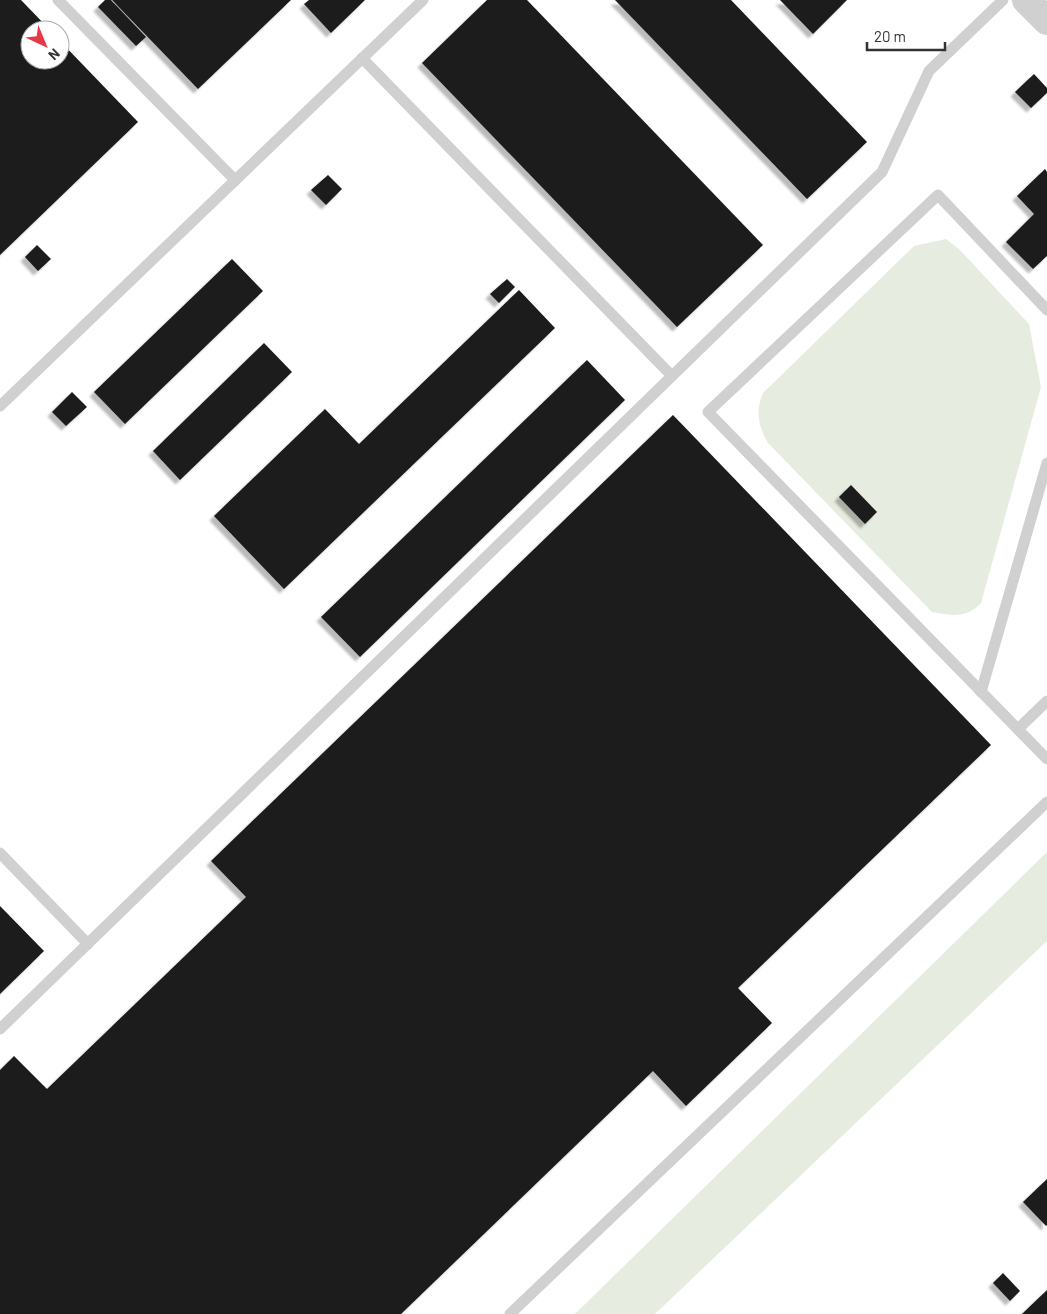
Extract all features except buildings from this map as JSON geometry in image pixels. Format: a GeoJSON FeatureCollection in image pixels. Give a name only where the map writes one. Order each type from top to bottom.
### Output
{"type":"FeatureCollection","features":[{"type":"Feature","properties":{"kind":"street"},"geometry":{"type":"LineString","coordinates":[[1026,0],[1047,21]]}},
{"type":"Feature","properties":{"kind":"lane"},"geometry":{"type":"LineString","coordinates":[[58,0],[235,180]]}},
{"type":"Feature","properties":{"kind":"lane"},"geometry":{"type":"LineString","coordinates":[[0,406],[423,0]]}},
{"type":"Feature","properties":{"kind":"lane"},"geometry":{"type":"LineString","coordinates":[[0,1029],[882,172],[929,71],[1003,0]]}},
{"type":"Feature","properties":{"kind":"lane"},"geometry":{"type":"LineString","coordinates":[[362,58],[672,376]]}},
{"type":"Feature","properties":{"kind":"lane"},"geometry":{"type":"LineString","coordinates":[[1047,310],[938,195],[708,412],[1047,759]]}},
{"type":"Feature","properties":{"kind":"lane"},"geometry":{"type":"LineString","coordinates":[[981,692],[1047,463]]}},
{"type":"Feature","properties":{"kind":"lane"},"geometry":{"type":"LineString","coordinates":[[1018,729],[1047,701]]}},
{"type":"Feature","properties":{"kind":"lane"},"geometry":{"type":"LineString","coordinates":[[510,1314],[1047,802]]}},
{"type":"Feature","properties":{"kind":"lane"},"geometry":{"type":"LineString","coordinates":[[0,854],[88,944]]}},
{"type":"Feature","properties":{"kind":"shaded area"},"geometry":{"type":"Polygon","coordinates":[[[946,239],[959,249],[1029,324],[1041,387],[981,603],[976,608],[959,615],[932,612],[768,443],[760,424],[758,412],[763,393],[914,246],[946,239]]]}},
{"type":"Feature","properties":{"kind":"shaded area"},"geometry":{"type":"Polygon","coordinates":[[[1047,852],[1047,941],[655,1314],[575,1314],[1047,852]]]}}]}
